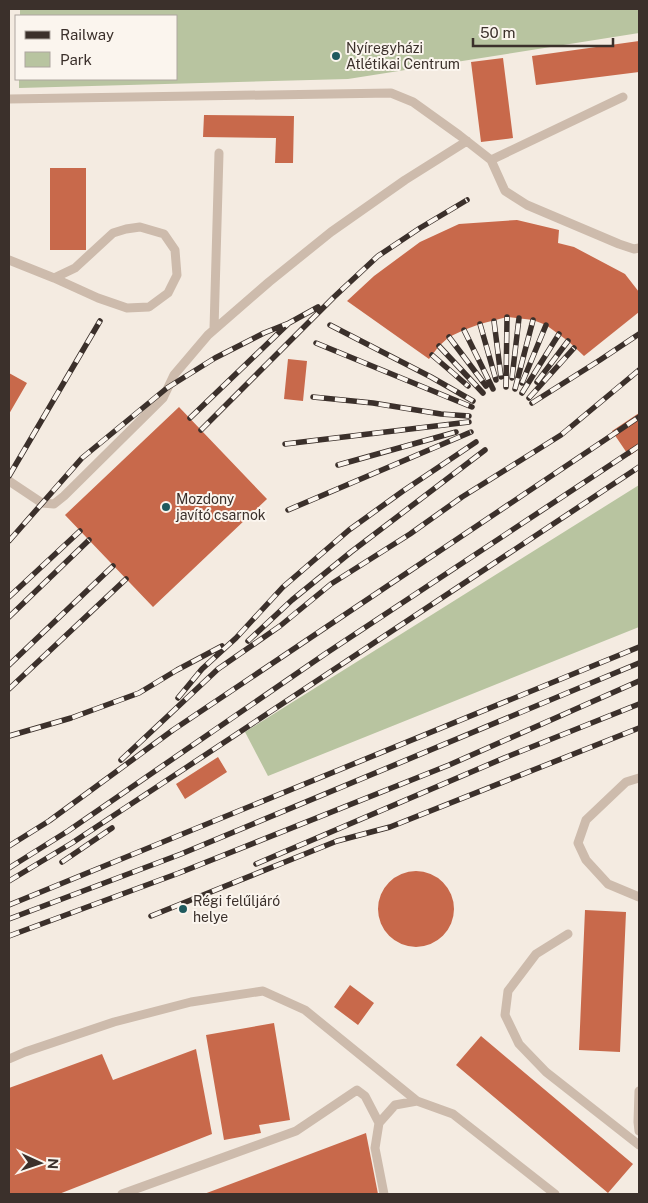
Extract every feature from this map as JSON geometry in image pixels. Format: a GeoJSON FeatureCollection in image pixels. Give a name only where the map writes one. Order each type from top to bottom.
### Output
{"type":"FeatureCollection","features":[{"type":"Feature","properties":{"kind":"lane"},"geometry":{"type":"LineString","coordinates":[[9,100],[391,93],[413,102],[491,160],[505,191],[527,205],[634,250],[639,248]]}},
{"type":"Feature","properties":{"kind":"lane"},"geometry":{"type":"LineString","coordinates":[[491,160],[623,97]]}},
{"type":"Feature","properties":{"kind":"lane"},"geometry":{"type":"LineString","coordinates":[[9,481],[42,503],[54,504],[164,398],[174,375],[214,329],[330,232],[405,180],[467,141]]}},
{"type":"Feature","properties":{"kind":"lane"},"geometry":{"type":"LineString","coordinates":[[214,329],[219,153]]}},
{"type":"Feature","properties":{"kind":"lane"},"geometry":{"type":"LineString","coordinates":[[9,260],[98,298],[127,308],[149,307],[168,293],[177,275],[175,250],[164,234],[140,226],[126,229],[112,233],[75,268],[54,278]]}},
{"type":"Feature","properties":{"kind":"lane"},"geometry":{"type":"LineString","coordinates":[[639,778],[626,782],[586,820],[578,843],[586,860],[608,884],[639,897]]}},
{"type":"Feature","properties":{"kind":"lane"},"geometry":{"type":"LineString","coordinates":[[568,934],[536,954],[508,992],[505,1015],[519,1044],[546,1072],[639,1145]]}},
{"type":"Feature","properties":{"kind":"lane"},"geometry":{"type":"LineString","coordinates":[[9,1059],[114,1022],[192,1002],[264,991],[305,1010],[417,1101],[453,1114],[555,1194]]}},
{"type":"Feature","properties":{"kind":"lane"},"geometry":{"type":"LineString","coordinates":[[122,1194],[296,1130],[357,1090],[365,1096],[378,1123],[375,1148],[384,1194]]}},
{"type":"Feature","properties":{"kind":"lane"},"geometry":{"type":"LineString","coordinates":[[639,1091],[639,1131]]}},
{"type":"Feature","properties":{"kind":"lane"},"geometry":{"type":"LineString","coordinates":[[378,1123],[395,1105],[417,1101]]}},
{"type":"Feature","properties":{"kind":"green space","name":"Nyíregyházi Atlétikai Centrum"},"geometry":{"type":"Polygon","coordinates":[[[20,9],[639,9],[639,33],[348,79],[19,88],[19,80],[178,80],[178,15],[20,15],[20,9]]]}},
{"type":"Feature","properties":{"kind":"green space"},"geometry":{"type":"Polygon","coordinates":[[[639,485],[639,627],[268,776],[245,732],[639,485]]]}},
{"type":"Feature","properties":{"kind":"building"},"geometry":{"type":"Polygon","coordinates":[[[639,41],[639,72],[536,85],[532,56],[639,41]]]}},
{"type":"Feature","properties":{"kind":"building"},"geometry":{"type":"Polygon","coordinates":[[[503,58],[513,138],[481,142],[471,62],[503,58]]]}},
{"type":"Feature","properties":{"kind":"building"},"geometry":{"type":"Polygon","coordinates":[[[204,115],[294,116],[293,163],[275,163],[276,138],[203,137],[204,115]]]}},
{"type":"Feature","properties":{"kind":"building"},"geometry":{"type":"Polygon","coordinates":[[[50,168],[86,168],[86,250],[50,250],[50,168]]]}},
{"type":"Feature","properties":{"kind":"building"},"geometry":{"type":"Polygon","coordinates":[[[517,220],[559,230],[558,243],[574,247],[625,274],[639,292],[639,312],[584,356],[568,341],[546,325],[533,320],[507,317],[480,324],[449,337],[429,359],[347,301],[374,276],[420,242],[459,224],[517,220]]]}},
{"type":"Feature","properties":{"kind":"building"},"geometry":{"type":"Polygon","coordinates":[[[288,359],[307,361],[303,401],[284,399],[288,359]]]}},
{"type":"Feature","properties":{"kind":"building"},"geometry":{"type":"Polygon","coordinates":[[[9,373],[27,383],[9,414],[9,373]]]}},
{"type":"Feature","properties":{"kind":"building","name":"Mozdony javító csarnok"},"geometry":{"type":"Polygon","coordinates":[[[179,407],[267,499],[153,607],[65,515],[179,407]]]}},
{"type":"Feature","properties":{"kind":"building"},"geometry":{"type":"Polygon","coordinates":[[[639,413],[639,449],[629,456],[612,431],[639,413]]]}},
{"type":"Feature","properties":{"kind":"building"},"geometry":{"type":"Polygon","coordinates":[[[218,757],[227,772],[185,799],[176,784],[218,757]]]}},
{"type":"Feature","properties":{"kind":"building"},"geometry":{"type":"Polygon","coordinates":[[[409,871],[423,871],[437,877],[448,888],[454,902],[451,924],[443,936],[423,947],[409,947],[395,941],[384,930],[378,916],[378,902],[384,888],[395,877],[409,871]]]}},
{"type":"Feature","properties":{"kind":"building"},"geometry":{"type":"Polygon","coordinates":[[[585,910],[626,912],[620,1052],[579,1050],[585,910]]]}},
{"type":"Feature","properties":{"kind":"building"},"geometry":{"type":"Polygon","coordinates":[[[350,985],[374,1003],[358,1025],[334,1007],[350,985]]]}},
{"type":"Feature","properties":{"kind":"building"},"geometry":{"type":"Polygon","coordinates":[[[274,1023],[290,1120],[259,1125],[261,1133],[224,1140],[206,1035],[274,1023]]]}},
{"type":"Feature","properties":{"kind":"building"},"geometry":{"type":"Polygon","coordinates":[[[481,1036],[633,1164],[608,1193],[456,1065],[481,1036]]]}},
{"type":"Feature","properties":{"kind":"building"},"geometry":{"type":"Polygon","coordinates":[[[196,1049],[212,1134],[59,1194],[9,1194],[9,1088],[102,1054],[113,1080],[196,1049]]]}},
{"type":"Feature","properties":{"kind":"building"},"geometry":{"type":"Polygon","coordinates":[[[366,1133],[378,1194],[204,1194],[366,1133]]]}},
{"type":"Feature","properties":{"kind":"railway"},"geometry":{"type":"LineString","coordinates":[[201,430],[334,297],[378,256],[467,200]]}},
{"type":"Feature","properties":{"kind":"railway"},"geometry":{"type":"LineString","coordinates":[[190,418],[289,323],[318,307]]}},
{"type":"Feature","properties":{"kind":"railway"},"geometry":{"type":"LineString","coordinates":[[506,387],[507,317]]}},
{"type":"Feature","properties":{"kind":"railway"},"geometry":{"type":"LineString","coordinates":[[512,378],[519,318]]}},
{"type":"Feature","properties":{"kind":"railway"},"geometry":{"type":"LineString","coordinates":[[515,389],[533,320]]}},
{"type":"Feature","properties":{"kind":"railway"},"geometry":{"type":"LineString","coordinates":[[9,476],[100,321]]}},
{"type":"Feature","properties":{"kind":"railway"},"geometry":{"type":"LineString","coordinates":[[494,321],[501,377]]}},
{"type":"Feature","properties":{"kind":"railway"},"geometry":{"type":"LineString","coordinates":[[9,541],[82,458],[167,388],[215,358],[264,333],[289,323]]}},
{"type":"Feature","properties":{"kind":"railway"},"geometry":{"type":"LineString","coordinates":[[480,324],[496,380]]}},
{"type":"Feature","properties":{"kind":"railway"},"geometry":{"type":"LineString","coordinates":[[330,325],[473,401]]}},
{"type":"Feature","properties":{"kind":"railway"},"geometry":{"type":"LineString","coordinates":[[522,383],[546,325]]}},
{"type":"Feature","properties":{"kind":"railway"},"geometry":{"type":"LineString","coordinates":[[464,330],[493,389]]}},
{"type":"Feature","properties":{"kind":"railway"},"geometry":{"type":"LineString","coordinates":[[522,393],[559,334]]}},
{"type":"Feature","properties":{"kind":"railway"},"geometry":{"type":"LineString","coordinates":[[532,403],[639,334]]}},
{"type":"Feature","properties":{"kind":"railway"},"geometry":{"type":"LineString","coordinates":[[449,337],[486,386]]}},
{"type":"Feature","properties":{"kind":"railway"},"geometry":{"type":"LineString","coordinates":[[537,382],[568,341]]}},
{"type":"Feature","properties":{"kind":"railway"},"geometry":{"type":"LineString","coordinates":[[316,343],[472,407]]}},
{"type":"Feature","properties":{"kind":"railway"},"geometry":{"type":"LineString","coordinates":[[439,346],[483,393]]}},
{"type":"Feature","properties":{"kind":"railway"},"geometry":{"type":"LineString","coordinates":[[529,398],[574,348]]}},
{"type":"Feature","properties":{"kind":"railway"},"geometry":{"type":"LineString","coordinates":[[432,355],[468,386]]}},
{"type":"Feature","properties":{"kind":"railway"},"geometry":{"type":"LineString","coordinates":[[121,760],[218,669],[280,626],[331,584],[410,534],[462,497],[561,435],[639,370]]}},
{"type":"Feature","properties":{"kind":"railway"},"geometry":{"type":"LineString","coordinates":[[313,397],[469,416]]}},
{"type":"Feature","properties":{"kind":"railway"},"geometry":{"type":"LineString","coordinates":[[9,846],[49,821],[173,730],[639,417]]}},
{"type":"Feature","properties":{"kind":"railway"},"geometry":{"type":"LineString","coordinates":[[285,444],[469,422]]}},
{"type":"Feature","properties":{"kind":"railway"},"geometry":{"type":"LineString","coordinates":[[338,465],[456,432]]}},
{"type":"Feature","properties":{"kind":"railway"},"geometry":{"type":"LineString","coordinates":[[288,510],[471,432]]}},
{"type":"Feature","properties":{"kind":"railway"},"geometry":{"type":"LineString","coordinates":[[178,698],[202,669],[236,638],[283,587],[349,530],[476,442]]}},
{"type":"Feature","properties":{"kind":"railway"},"geometry":{"type":"LineString","coordinates":[[9,868],[68,831],[325,654],[639,446]]}},
{"type":"Feature","properties":{"kind":"railway"},"geometry":{"type":"LineString","coordinates":[[248,641],[292,600],[351,552],[485,450]]}},
{"type":"Feature","properties":{"kind":"railway"},"geometry":{"type":"LineString","coordinates":[[9,881],[72,843],[639,467]]}},
{"type":"Feature","properties":{"kind":"railway"},"geometry":{"type":"LineString","coordinates":[[9,597],[80,531]]}},
{"type":"Feature","properties":{"kind":"railway"},"geometry":{"type":"LineString","coordinates":[[9,617],[89,540]]}},
{"type":"Feature","properties":{"kind":"railway"},"geometry":{"type":"LineString","coordinates":[[9,665],[113,566]]}},
{"type":"Feature","properties":{"kind":"railway"},"geometry":{"type":"LineString","coordinates":[[9,689],[126,579]]}},
{"type":"Feature","properties":{"kind":"railway"},"geometry":{"type":"LineString","coordinates":[[9,736],[71,718],[139,693],[222,646]]}},
{"type":"Feature","properties":{"kind":"railway"},"geometry":{"type":"LineString","coordinates":[[9,905],[639,647]]}},
{"type":"Feature","properties":{"kind":"railway"},"geometry":{"type":"LineString","coordinates":[[9,919],[181,854],[639,663]]}},
{"type":"Feature","properties":{"kind":"railway"},"geometry":{"type":"LineString","coordinates":[[9,936],[179,873],[449,765],[639,681]]}},
{"type":"Feature","properties":{"kind":"railway"},"geometry":{"type":"LineString","coordinates":[[256,864],[504,758],[639,704]]}},
{"type":"Feature","properties":{"kind":"railway"},"geometry":{"type":"LineString","coordinates":[[151,916],[337,841],[390,827],[639,728]]}},
{"type":"Feature","properties":{"kind":"railway"},"geometry":{"type":"LineString","coordinates":[[62,862],[112,828]]}},
{"type":"Feature","properties":{"kind":"place","name":"Nyíregyházi Atlétikai Centrum"},"geometry":{"type":"Point","coordinates":[336,56]}},
{"type":"Feature","properties":{"kind":"place","name":"Mozdony javító csarnok"},"geometry":{"type":"Point","coordinates":[166,507]}},
{"type":"Feature","properties":{"kind":"place","name":"Régi felűljáró helye"},"geometry":{"type":"Point","coordinates":[183,909]}}]}
